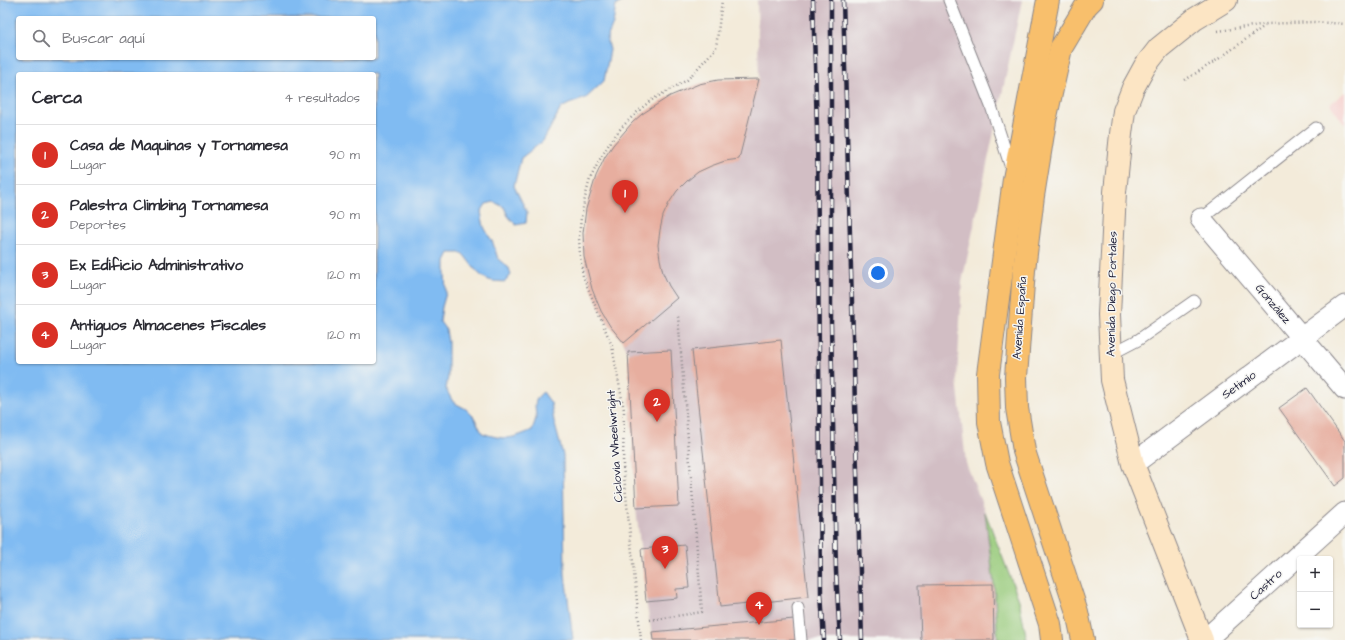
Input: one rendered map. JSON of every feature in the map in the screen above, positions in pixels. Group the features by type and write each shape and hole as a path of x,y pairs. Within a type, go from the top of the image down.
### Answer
{"main road":[{"name":"Avenida España","path":"1048,0 1014,180 988,374 988,422 996,463 1050,624 1052,640"},
{"name":"Avenida España","path":"1083,640 1077,612 1024,451 1017,408 1016,377 1024,270 1033,196 1045,122 1061,48 1086,6 1092,0"},
{"name":"Avenida Diego Portales","path":"1204,640 1133,464 1112,380 1109,315 1115,192 1124,111 1133,88 1145,66 1158,48 1195,19 1226,0"}],"street":[{"name":"González","path":"1201,219 1345,389"},
{"name":"Setimio","path":"1133,464 1345,306"},
{"name":"Castro","path":"1204,640 1345,513"}],"lane":[{"path":"949,0 991,106 1014,180"},
{"path":"1201,219 1316,128"},
{"path":"1111,354 1138,340 1194,301"},
{"path":"798,608 801,640"}],"path":[{"name":"Ciclovía Wheelwright","path":"641,640 623,466 624,410 612,346 583,276 579,244 581,218 584,198 593,173 609,144 621,128 650,101 687,80 716,48 722,0"},
{"path":"1230,30 1267,24 1314,22 1345,24"},
{"path":"1185,80 1217,60 1267,24"},
{"path":"650,620 702,612 678,316"}],"shaded area":[{"path":"757,0 1022,0 962,282 957,379 966,463 985,512 994,584 998,640 653,640 646,601 636,508 628,352 624,343 610,326 601,311 586,269 583,245 586,209 596,176 605,157 622,134 642,114 670,96 699,84 718,80 759,79"},
{"path":"1345,92 1345,125 1330,104"}],"green space":[{"path":"985,512 1019,600 1027,640 998,640 994,584"}],"water":[{"path":"0,0 626,0 616,5 613,24 607,38 610,50 604,81 586,98 561,108 543,141 521,158 514,186 527,212 526,223 516,225 508,216 504,207 494,202 486,204 481,212 484,227 493,243 498,259 509,268 511,275 505,282 492,281 484,278 477,272 462,253 449,253 445,261 446,293 440,322 446,330 448,342 448,377 446,389 453,402 466,409 474,417 482,433 502,438 518,436 532,430 536,418 536,400 543,392 551,403 563,455 565,574 573,640 0,640"}],"building":[{"path":"759,79 739,159 725,161 698,172 677,191 663,216 658,245 660,259 663,273 677,298 624,343 610,326 601,311 592,289 584,257 583,233 586,209 596,176 605,157 632,123 642,114 670,96 699,84 718,80"},
{"path":"781,340 808,597 720,607 692,350"},
{"path":"671,350 679,506 636,508 628,352"},
{"path":"1307,388 1345,441 1345,478 1335,486 1279,408"},
{"path":"685,545 689,588 676,589 677,598 646,601 641,549"},
{"path":"993,584 994,640 921,640 919,585"},
{"path":"794,619 796,640 653,640 652,632"}],"railway":[{"path":"813,0 817,128 821,593 824,640"},
{"path":"831,0 831,324 836,571 840,640"},
{"path":"843,0 862,640"}],"place":[{"name":"Casa de Maquinas y Tornamesa","path":"625,213"},
{"name":"Palestra Climbing Tornamesa","path":"657,422"},
{"name":"Ex Edificio Administrativo","path":"665,569"},
{"name":"Antiguos Almacenes Fiscales","path":"759,625"}]}
